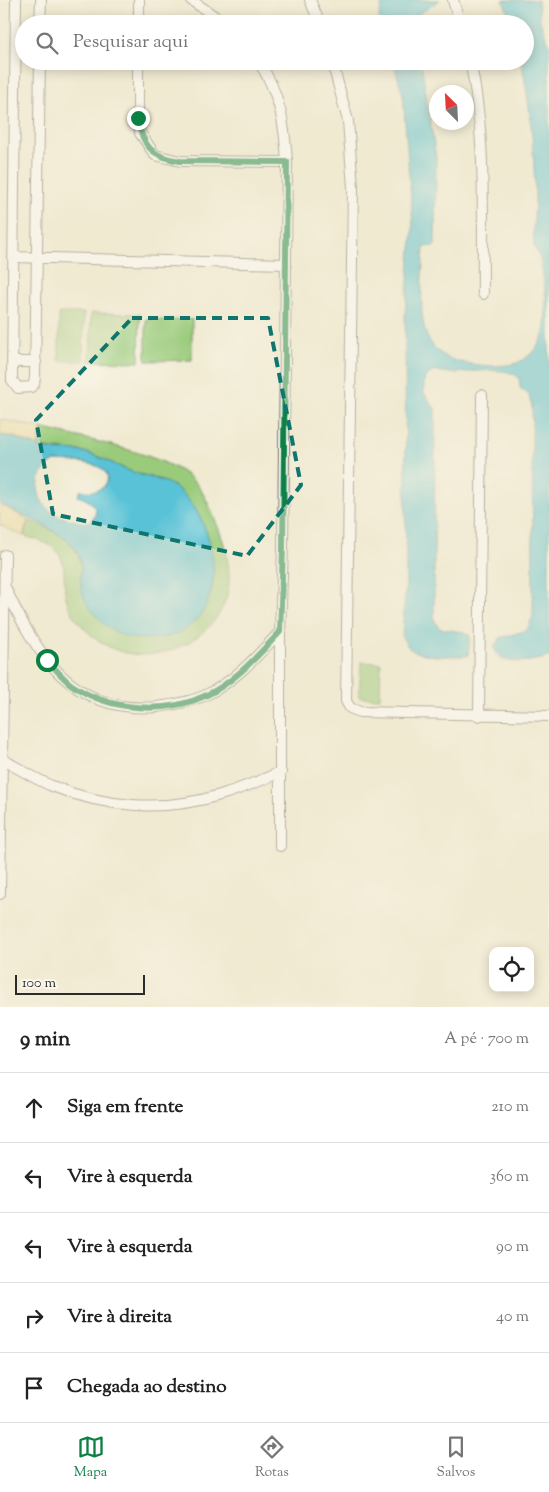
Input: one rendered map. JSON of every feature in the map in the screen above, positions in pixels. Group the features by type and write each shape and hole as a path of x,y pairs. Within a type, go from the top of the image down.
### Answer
{"street":[{"path":"16,0 16,15"},
{"path":"40,15 41,0"},
{"path":"138,15 139,0"},
{"path":"191,0 213,15"},
{"path":"310,0 316,15"},
{"path":"452,0 457,15"},
{"path":"15,70 12,380 18,388 31,387 34,384 36,362 40,70"},
{"path":"138,70 138,118 140,133 155,154 165,159 180,161 287,162"},
{"path":"263,70 275,90 282,117 287,162 283,547 280,632 280,846"},
{"path":"334,70 348,121 353,188 346,701 350,708 360,712 549,716"},
{"path":"472,70 482,147 483,294"},
{"path":"13,257 286,264"},
{"path":"12,362 36,362"},
{"path":"479,716 482,395"},
{"path":"0,894 5,555"},
{"path":"5,587 25,631 47,660 71,684 95,698 121,706 175,705 208,695 239,673 280,632"},
{"path":"2,759 51,786 94,800 133,806 179,805 220,795 281,772"}],"highlighted area":[{"path":"132,318 268,318 301,485 247,556 53,514 36,420"}],"green space":[{"path":"59,313 84,313 83,361 59,361"},
{"path":"91,313 140,314 139,362 90,361"},
{"path":"146,319 192,319 192,360 146,361"},
{"path":"41,428 138,453 174,467 188,476 197,485 206,500 220,533 227,557 229,574 225,601 217,616 206,630 191,641 175,649 157,654 139,655 112,649 85,630 67,602 64,569 59,554 52,547 24,536 28,520 51,530 69,542 79,559 82,571 81,585 168,637 188,626 204,610 161,480 132,472 83,452 38,447"},
{"path":"361,662 381,663 380,698 359,697"}],"sand":[{"path":"0,419 41,428 38,447 15,437 0,435"},
{"path":"0,504 28,520 23,536 0,525"}],"water":[{"path":"383,0 440,0 418,15 379,15"},
{"path":"503,0 538,0 540,21 549,44 549,657 518,662 510,661 497,654 494,647 500,638 527,630 533,616 532,407 529,395 520,388 519,378 514,374 497,371 451,373 436,371 428,374 424,380 424,393 435,409 434,619 439,628 464,632 470,636 468,656 435,656 415,652 409,648 402,637 406,581 405,314 413,227 403,95 396,70 422,70 429,113 429,130 432,130 436,158 435,246 424,247 422,308 425,331 429,340 440,353 463,363 494,366 519,362 533,352 542,338 546,299 542,267 533,240 535,197 533,146 530,112 523,70 534,70 534,15 509,15"},
{"path":"0,435 12,437 47,449 84,452 174,486 194,507 205,528 212,551 213,574 209,597 200,616 183,630 159,638 145,639 122,635 101,621 85,600 82,592 79,557 69,541 51,529 0,504","holes":["55,461 94,465 107,475 107,480 102,488 96,491 81,490 78,496 94,505 96,512 91,521 82,522 57,516 44,505 39,491 40,477 49,465"]}],"route":[{"path":"47,660 71,684 95,698 121,706 175,705 208,695 239,673 280,632 283,547 287,162 180,161 165,159 155,154 147,145 140,133 138,118"}]}
